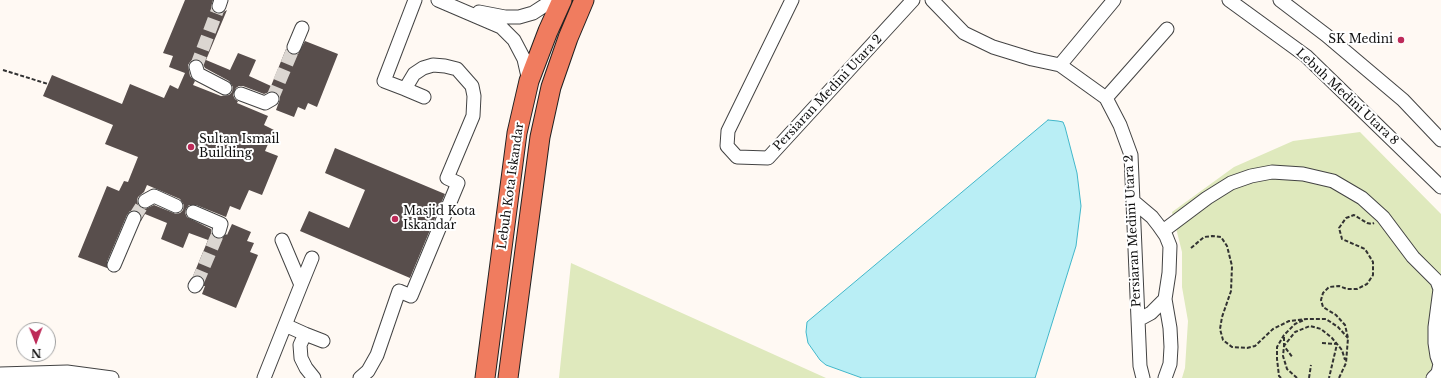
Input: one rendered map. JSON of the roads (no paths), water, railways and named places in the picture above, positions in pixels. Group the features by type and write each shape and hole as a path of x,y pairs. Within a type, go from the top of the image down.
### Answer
{"highway":[{"name":"Lebuh Kota Iskandar","path":"485,378 517,133 529,81 548,31 562,0"},
{"name":"Lebuh Kota Iskandar","path":"508,378 540,137 551,87 568,38 584,0"}],"street":[{"path":"415,0 384,80 424,97"},
{"path":"444,3 505,17 519,17 533,12 553,0"},
{"name":"Persiaran Medini Utara 2","path":"792,0 728,132 727,146 738,157 768,158 913,0"},
{"name":"Persiaran Medini Utara 2","path":"932,0 964,33 993,47 1032,59 1060,65 1106,98 1120,125 1131,155 1140,366 1142,378"},
{"path":"1060,65 1114,0"},
{"name":"Lebuh Medini Utara 8","path":"1229,0 1306,56 1441,187"},
{"path":"1280,0 1403,100 1441,140"},
{"path":"444,3 501,27 514,40 524,59 529,81"},
{"path":"294,47 302,28"},
{"path":"1106,98 1167,29"},
{"path":"360,378 368,371 377,355 399,291 412,296 458,183 447,178 473,116 474,96 472,86 457,70 445,66 433,65 423,68 414,74 405,89"},
{"path":"196,68 198,74 225,88"},
{"path":"241,94 265,103 272,99"},
{"path":"1163,231 1207,198 1231,183 1251,176 1272,172 1303,174 1333,182 1362,198 1383,217 1413,257 1437,281 1440,289 1435,327 1435,343 1440,364 1438,373 1433,378"},
{"path":"145,201 154,196 176,206"},
{"path":"1133,201 1152,217 1163,231 1170,246 1165,299 1170,328 1171,347 1170,364 1165,378"},
{"path":"193,212 220,224 219,231"},
{"path":"114,265 134,218"},
{"path":"282,240 301,285"},
{"path":"264,378 312,258"},
{"path":"1138,320 1151,313 1165,299"},
{"path":"285,324 323,341"},
{"path":"305,334 300,345 301,358 306,368 314,378"},
{"path":"0,374 68,372 112,378"}],"water":[{"path":"1048,120 1063,122 1065,127 1077,173 1081,206 1076,246 1035,378 862,378 826,365 820,360 808,343 806,332 807,322"}],"tunnel":[{"path":"196,67 219,6"},
{"path":"272,99 294,47"},
{"path":"134,218 145,201"},
{"path":"197,283 219,231"}],"place":[{"name":"SK Medini","path":"1401,40"},
{"name":"Sultan Ismail Building","path":"191,147"},
{"name":"Masjid Kota Iskandar","path":"395,219"}]}
